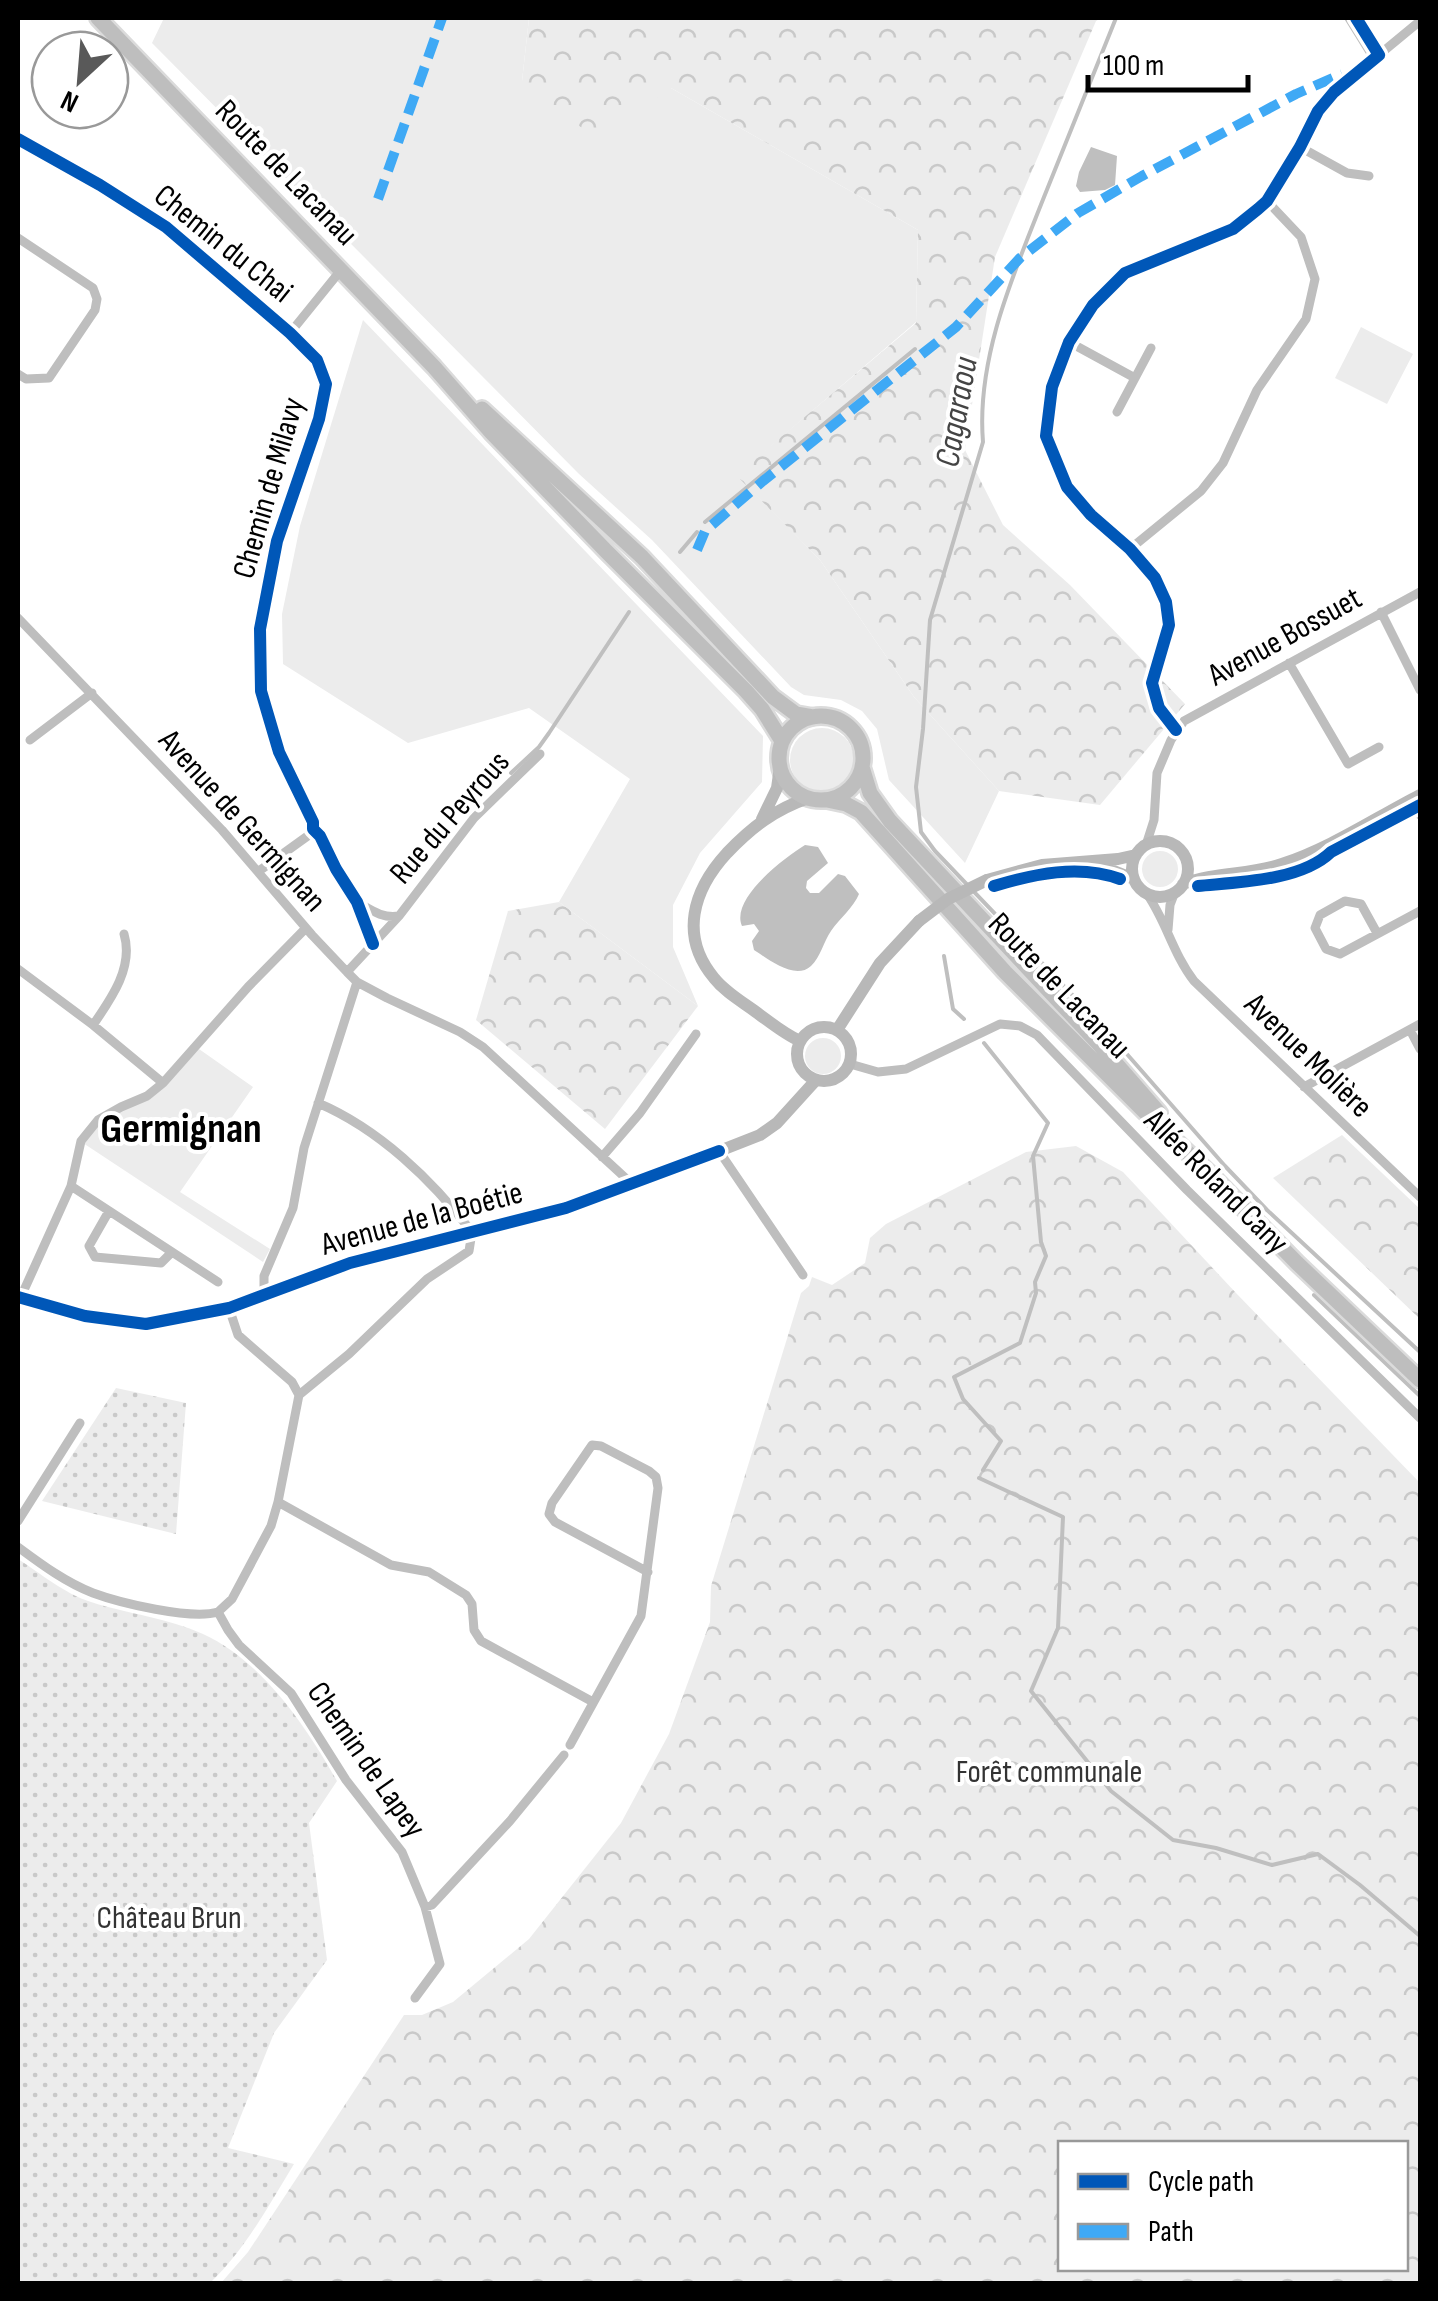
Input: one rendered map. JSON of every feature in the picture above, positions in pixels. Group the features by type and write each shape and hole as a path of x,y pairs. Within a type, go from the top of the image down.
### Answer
{"main road":[{"name":"Route de Lacanau","path":"98,18 434,367 521,464 746,691 782,742"},
{"name":"Route de Lacanau","path":"434,367 642,558 772,697 796,714 813,717"},
{"path":"762,819 777,788 782,742 800,722 826,716 840,720 859,740 863,753 857,780 848,790 826,800 808,798 793,790 780,767"},
{"name":"Route de Lacanau","path":"862,767 870,792 890,820 1098,1043 1210,1174"},
{"path":"1089,862 1116,870 1134,880 1147,894 1162,897 1194,880 1280,865 1416,797"},
{"path":"800,1042 712,976 696,944 694,915 697,899 720,860 762,819 808,798"},
{"name":"Route de Lacanau","path":"826,800 861,812 1005,972 1420,1380"},
{"path":"837,1030 880,963 919,921 948,899 987,880 1042,865 1089,862 1141,850 1160,841 1175,846 1205,868 1237,872"},
{"path":"1134,880 1132,871 1141,850"},
{"path":"1179,888 1188,866 1185,857"},
{"path":"812,1030 837,1030 851,1048 850,1064 840,1077 816,1080 799,1064 800,1042 812,1030"},
{"name":"Avenue de la Boétie","path":"19,1298 84,1316 146,1324 229,1308 350,1263 566,1208 719,1151 777,1123 816,1080"}],"street":[{"path":"1141,850 1154,820 1156,773 1176,730 1159,708 1152,684 1169,626 1166,602 1155,578 1130,548 1067,488 1046,436 1052,387 1069,342 1093,305 1125,273 1233,229 1267,201 1318,111 1334,92 1420,20"},
{"name":"Chemin du Chai","path":"18,139 100,184 166,227 290,333"},
{"path":"1300,148 1347,173 1369,176"},
{"path":"1130,548 1201,491 1223,463 1257,390 1306,319 1316,279 1302,237 1267,201"},
{"path":"18,238 92,288 97,299 95,310 49,378 26,379 18,374"},
{"path":"290,333 341,270"},
{"name":"Chemin de Milavy","path":"290,333 317,360 326,384 319,419 276,542 260,629 261,691 279,752 313,829 358,902 372,944"},
{"path":"1069,342 1135,378"},
{"path":"1117,412 1151,348"},
{"name":"Avenue Bossuet","path":"1176,730 1184,721 1420,592"},
{"path":"1381,612 1420,690"},
{"name":"Avenue de Germignan","path":"18,618 260,872 347,972 358,982 460,1032 483,1048 632,1184"},
{"path":"1289,662 1348,764 1379,748"},
{"path":"30,740 92,694"},
{"name":"Rue du Peyrous","path":"347,972 399,916 474,818 540,754"},
{"path":"1416,797 1420,815"},
{"path":"260,872 313,829"},
{"path":"1170,942 1169,912 1179,888"},
{"name":"Avenue Molière","path":"1147,894 1194,981 1420,1197"},
{"path":"1377,933 1361,904 1345,900 1320,915 1316,928 1326,949 1340,954 1420,911"},
{"name":"Rue du Peyrous","path":"358,902 374,912 399,916"},
{"path":"19,1298 70,1186 81,1141 98,1120 147,1096 163,1083 306,928"},
{"path":"93,1025 116,992 128,948 124,934"},
{"path":"18,969 163,1083"},
{"path":"264,1297 264,1276 292,1208 304,1148 358,982"},
{"name":"Allée Roland Cany","path":"850,1064 878,1072 906,1069 1000,1024 1020,1026 1037,1035 1187,1190 1420,1418"},
{"path":"1304,1087 1420,1024"},
{"path":"1410,1030 1420,1049"},
{"path":"602,1157 640,1113 696,1034"},
{"path":"18,1547 50,1571 93,1593 174,1613 206,1616 218,1612 232,1599 261,1548 278,1502 299,1395 427,1280 469,1251 472,1232 424,1177 376,1137 318,1102"},
{"path":"719,1151 803,1275"},
{"path":"70,1186 218,1282"},
{"path":"109,1211 89,1246 95,1257 161,1263 172,1252"},
{"path":"229,1308 238,1335 292,1382 299,1395"},
{"path":"18,1521 80,1423"},
{"path":"570,1745 641,1616 648,1572 658,1488 656,1477 592,1445 552,1503 549,1514 555,1522 648,1572"},
{"path":"278,1502 391,1565 429,1572 466,1596 472,1604 474,1630 482,1641 593,1702"},
{"name":"Chemin de Lapey","path":"218,1612 239,1644 292,1693 346,1780 402,1852 425,1907 440,1964 416,1998"},
{"path":"425,1907 432,1905 510,1821 564,1755"}],"green space":[{"path":"164,18 529,18 522,81 671,88 918,230 916,322 737,475 820,560 914,697 999,791 965,863 889,780 877,729 862,711 841,700 804,695 791,687 652,540 579,474 152,43"},
{"path":"529,18 1101,18 1096,21 995,257 965,450 1003,525 1070,585 1185,704 1100,805 999,791 914,697 820,560 736,475 916,323 918,230 671,88 596,139 522,81"},
{"path":"363,320 763,736 762,782 700,853 673,905 673,947 698,1006 559,902 630,779 529,708 408,743 283,664 282,614 300,526"},
{"path":"1361,327 1413,354 1387,404 1335,378"},
{"path":"822,728 844,738 854,760 844,782 822,792 800,782 790,760 800,738"},
{"path":"1160,851 1173,856 1178,869 1173,882 1160,887 1147,882 1142,869 1147,856"},
{"path":"559,902 698,1006 605,1129 476,1020 508,911"},
{"path":"823,1038 836,1043 841,1056 836,1069 823,1074 810,1069 805,1056 810,1043"},
{"path":"199,1049 253,1087 180,1192 270,1249 263,1262 83,1143 89,1131 119,1108 141,1101"},
{"path":"1342,1135 1420,1209 1420,1319 1273,1178"},
{"name":"Forêt communale","path":"1076,1146 1123,1172 1420,1483 1420,2283 221,2283 248,2252 404,2015 422,2015 453,2002 529,1939 621,1823 669,1734 710,1622 711,1586 801,1293 812,1277 832,1285 865,1263 870,1238 886,1224 1026,1152"},
{"path":"116,1388 186,1403 176,1534 42,1501"},
{"name":"Château Brun","path":"18,1559 81,1598 176,1624 224,1646 280,1697 337,1781 309,1823 327,1960 274,2033 228,2148 294,2164 245,2242 210,2283 18,2281"}],"shaded area":[{"path":"1091,147 1117,156 1115,185 1080,192 1076,186 1079,172"},
{"path":"805,845 818,847 828,863 807,881 810,893 819,893 838,874 845,876 859,894 831,931 814,963 797,971 754,950 752,941 759,931 754,924 742,926 740,915 761,880"}],"waterway":[{"name":"Cagaraou","path":"1116,18 1021,256 991,348 982,410 983,442 930,620 916,787 921,832 1267,1210 1420,1352"},
{"path":"1346,18 1372,60"},
{"path":"705,522 915,349"},
{"path":"680,552 697,532"},
{"path":"511,773 539,747 629,612"},
{"path":"944,956 953,1009 964,1019"},
{"path":"983,1470 1001,1441 963,1399 954,1377 1020,1343 1036,1293 1035,1282 1046,1256 1041,1242 1033,1156 1048,1123 984,1043"},
{"path":"1314,1295 1420,1396"},
{"path":"979,1478 1063,1517 1058,1628 1031,1691 1111,1791 1173,1840 1272,1865 1318,1854 1420,1936"}],"marked path":[{"path":"378,199 442,18"},
{"path":"697,550 705,531 956,327 1020,258 1078,213 1296,94 1342,74"}],"cycle path":[{"path":"1176,730 1159,708 1152,683 1169,625 1166,602 1155,578 1067,487 1046,436 1052,387 1069,342 1093,305 1125,273 1233,229 1267,201 1318,111 1334,92 1379,55 1356,18"},
{"path":"18,139 166,227 317,360 326,384 319,419 277,541 260,629 261,691 279,752 313,829 357,902 373,944"},
{"path":"1198,886 1269,878 1303,869 1420,805"},
{"path":"994,886 1073,871 1120,879"},
{"path":"18,1297 85,1316 146,1324 229,1308 350,1263 566,1208 719,1151"}],"district":[{"name":"Germignan","path":"181,1129"}]}
